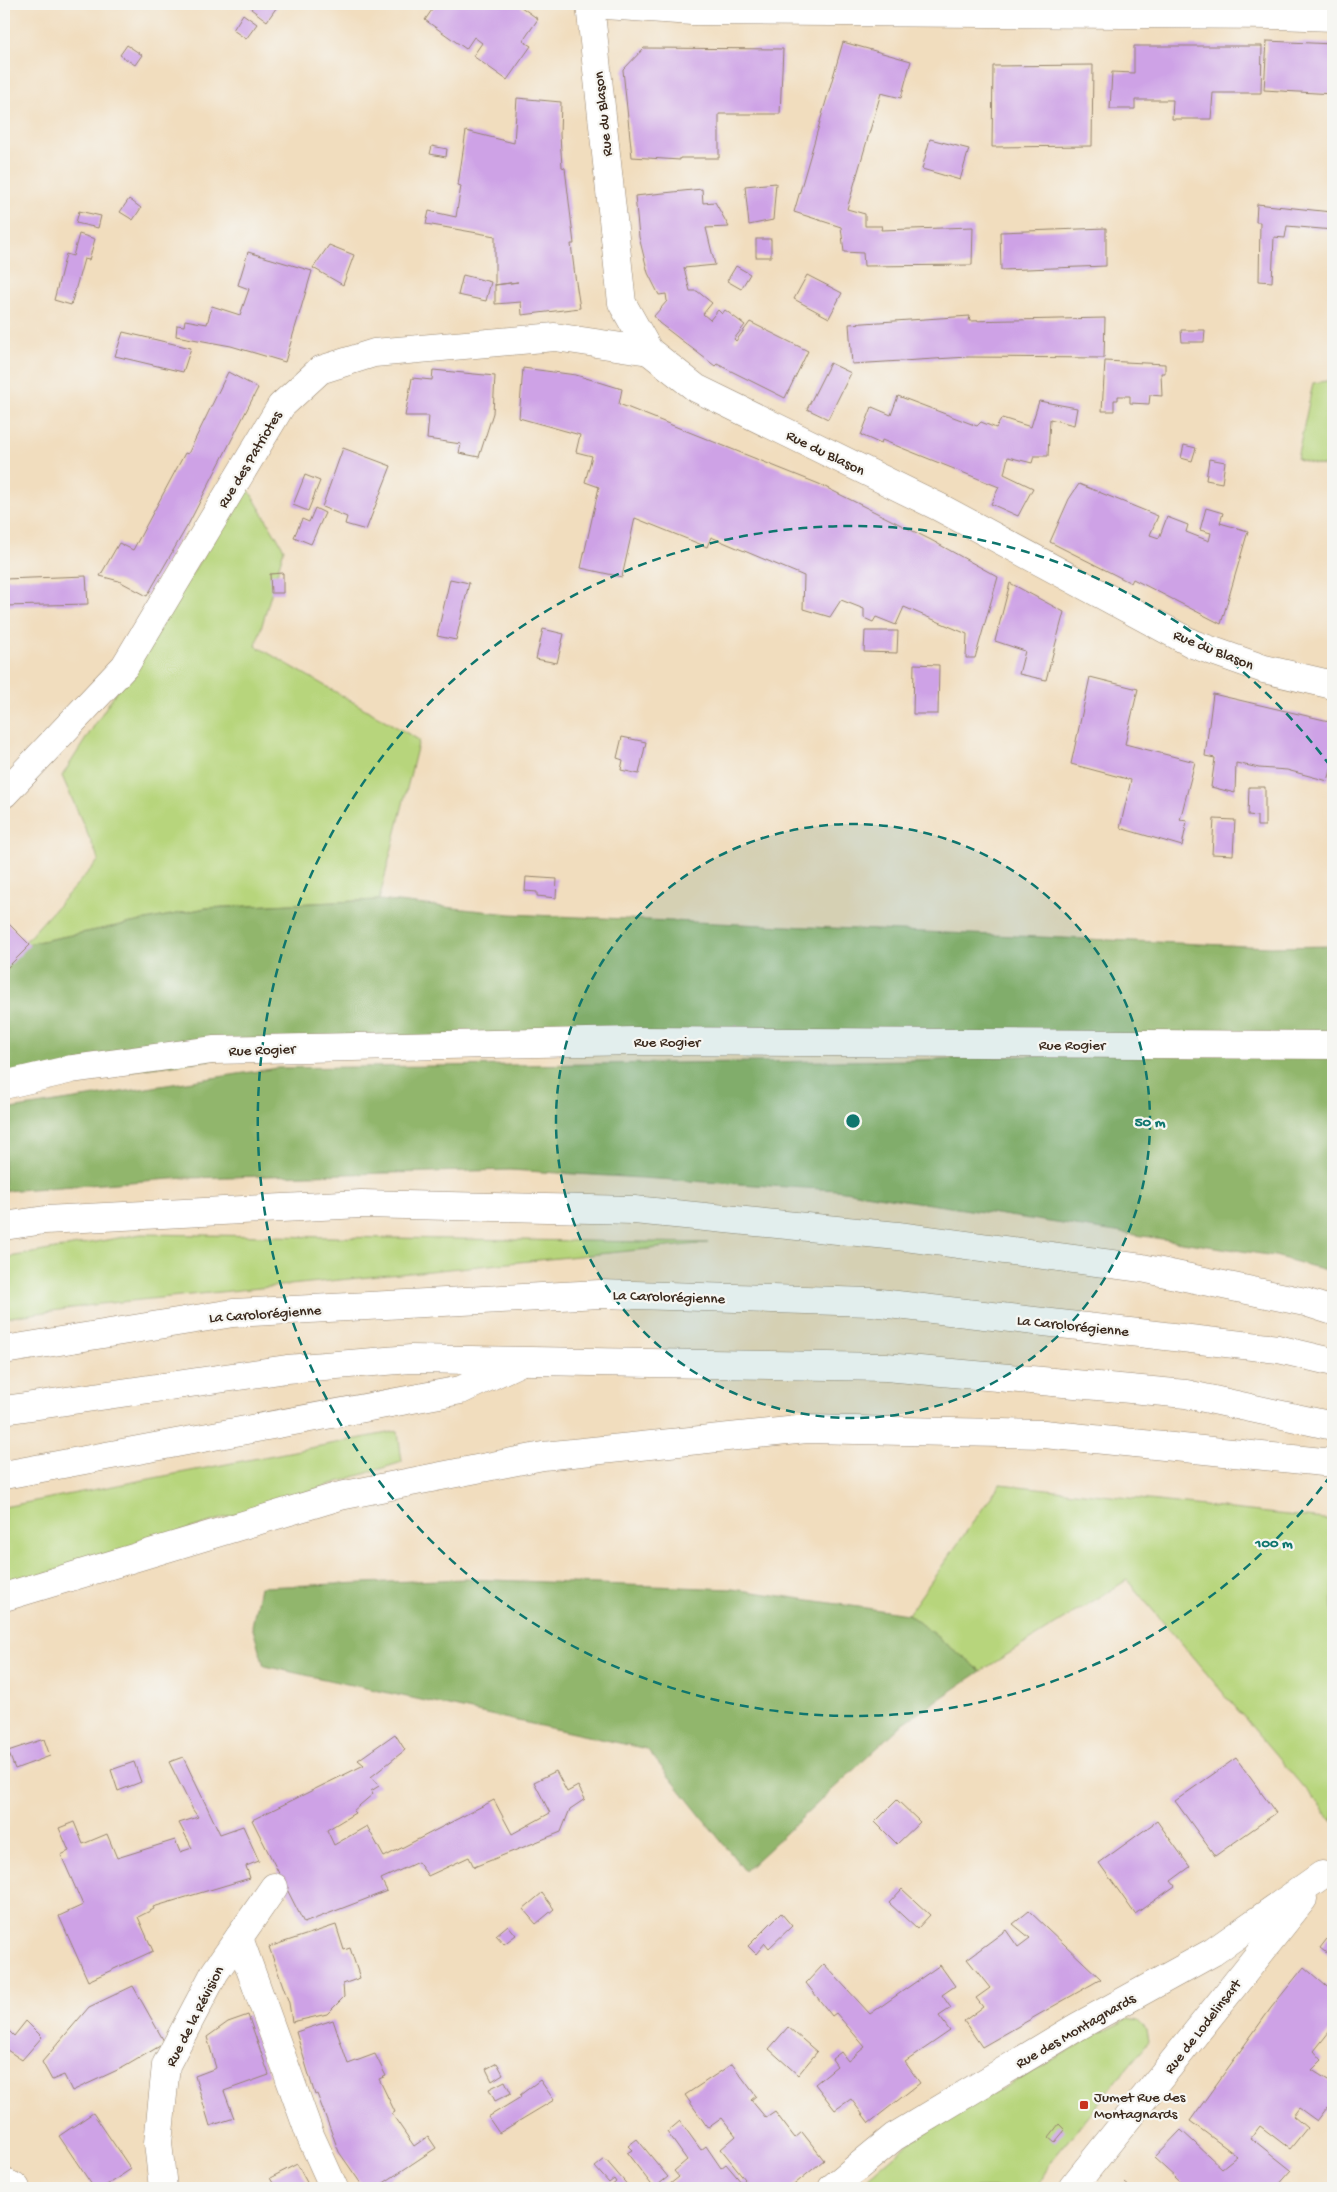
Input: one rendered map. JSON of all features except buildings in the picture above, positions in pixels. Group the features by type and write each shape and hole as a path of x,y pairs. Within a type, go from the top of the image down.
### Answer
{"main road":[{"path":"590,4 692,12 1278,14 1333,17"},
{"name":"Rue du Blason","path":"590,4 622,303 649,350 696,388 939,507 1193,644 1264,669 1333,685"},
{"name":"Rue des Patriotes","path":"4,794 125,666 281,406 320,370 374,353 555,337 649,350"},
{"name":"Rue Rogier","path":"4,1085 72,1069 213,1050 635,1041 1333,1046"},
{"path":"4,1226 45,1220 361,1204 634,1210 898,1236 1142,1268 1304,1302 1333,1311"},
{"name":"La Carolorégienne","path":"4,1350 233,1313 600,1294 871,1302 1278,1349 1333,1362"},
{"path":"4,1410 287,1369 412,1359 524,1360 886,1367 1186,1394 1333,1426"},
{"path":"4,1475 461,1390 524,1360"},
{"path":"4,1597 340,1496 543,1456 807,1429 1044,1434 1333,1463"},
{"name":"Rue des Montagnards","path":"832,2188 894,2137 1077,2027 1213,1952 1328,1870"},
{"name":"Rue de Lodelinsart","path":"1072,2188 1328,1870"},
{"name":"Rue de la Révision","path":"163,2188 158,2143 166,2066 215,1972 274,1887"},
{"name":"Rue de la Révision","path":"238,1938 310,2136 334,2188"},
{"path":"4,2182 16,2188"}],"green space":[{"path":"1333,380 1333,469 1297,459 1313,383"},
{"path":"247,487 284,549 256,646 419,740 379,900 206,908 22,945 99,860 62,776"},
{"path":"379,900 510,914 1270,947 1333,946 1333,1272 1275,1256 837,1190 510,1170 185,1178 4,1191 4,1110 277,1068 913,1060 1320,1045 304,1047 4,1088 4,963 22,945 206,908"},
{"path":"141,1234 708,1243 100,1304 4,1318 4,1258"},
{"path":"398,1431 402,1462 4,1587 4,1507"},
{"path":"1000,1484 1333,1520 1333,1822 1127,1580 981,1671 908,1614"},
{"path":"465,1579 732,1589 908,1614 981,1671 905,1722 745,1871 647,1749 264,1666 252,1626 260,1587"},
{"path":"1128,2019 1138,2021 1147,2030 1149,2041 1053,2159 1036,2188 865,2188 861,2184 911,2141 1096,2035"}],"place":[{"name":"Jumet Rue des Montagnards","path":"1084,2105"}]}
